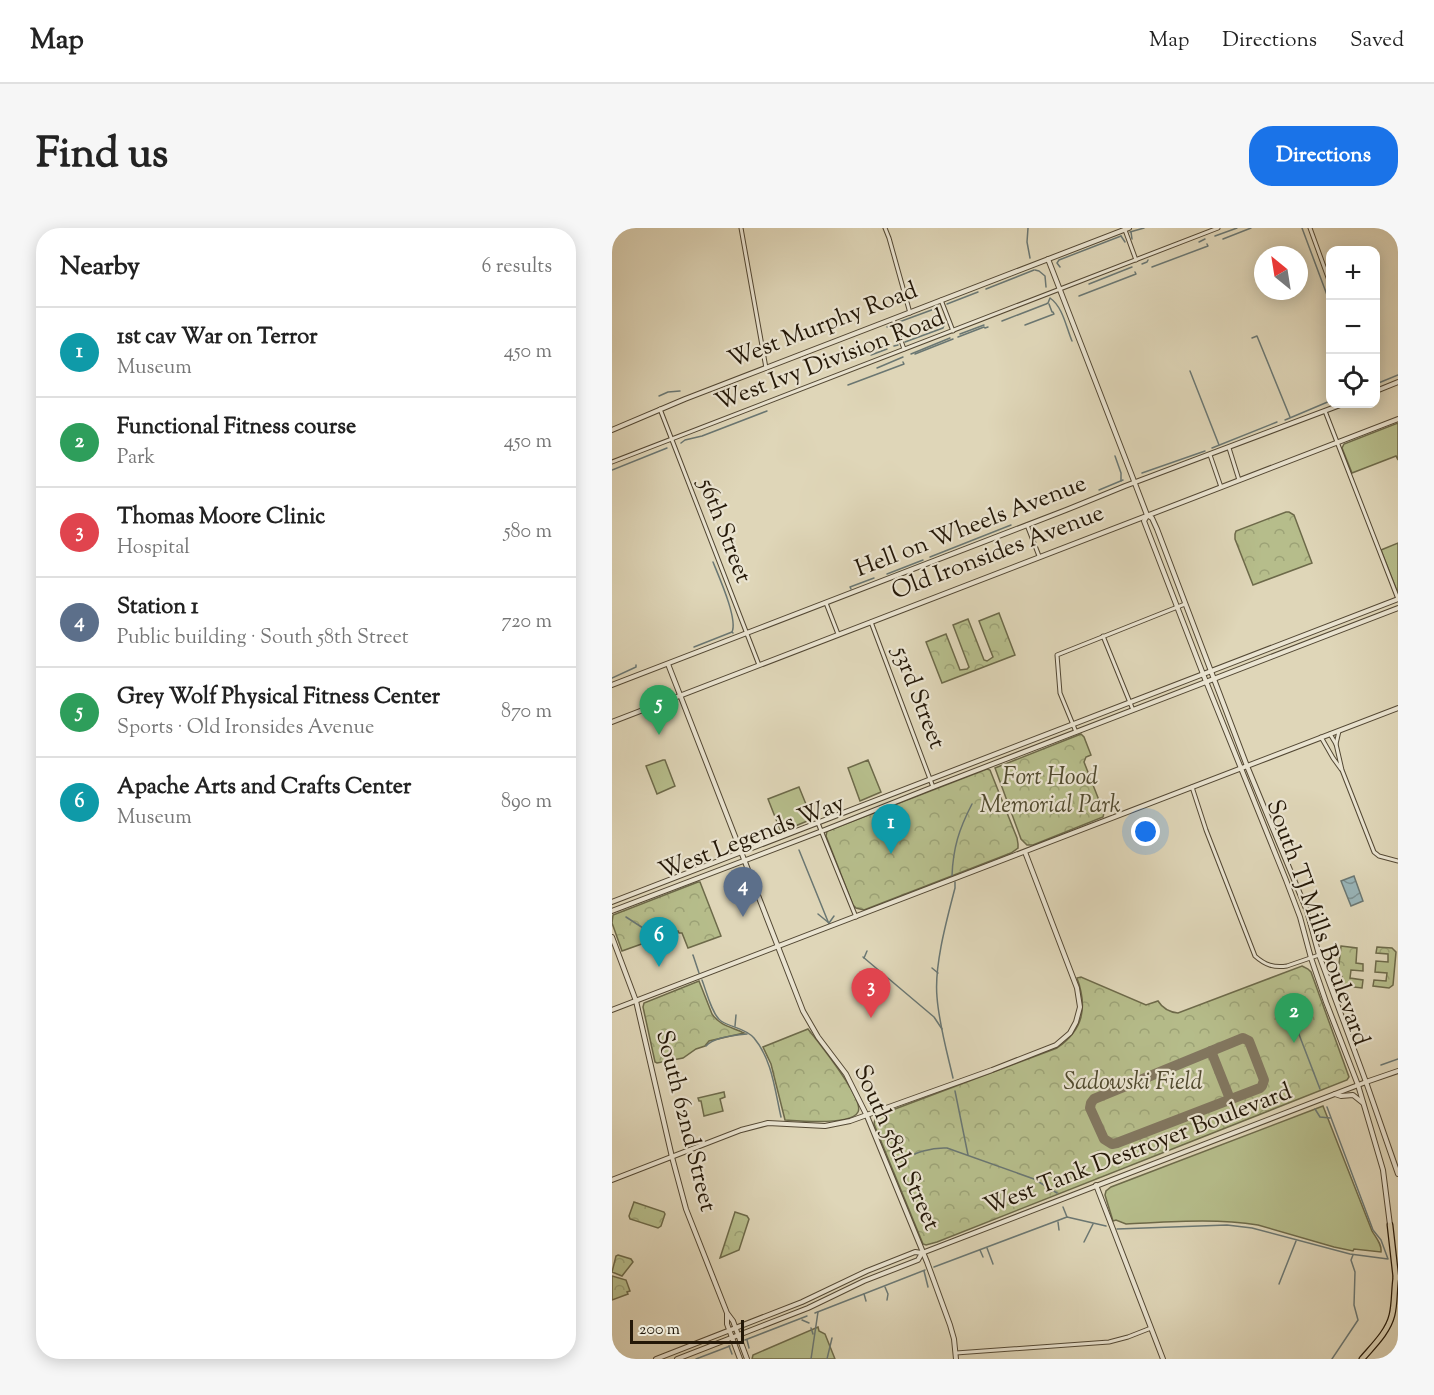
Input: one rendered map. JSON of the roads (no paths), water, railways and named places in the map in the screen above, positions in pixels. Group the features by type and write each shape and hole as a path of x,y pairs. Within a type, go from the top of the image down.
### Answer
{"main road":[{"name":"South TJ Mills Boulevard","path":"1390,1225 1398,1295"},
{"path":"1362,1359 1390,1323 1396,1277"}],"street":[{"path":"741,228 766,368"},
{"path":"885,228 910,313"},
{"name":"West Ivy Division Road","path":"612,462 1218,228"},
{"path":"1310,228 1326,272"},
{"path":"1127,229 1136,260"},
{"name":"West Murphy Road","path":"612,430 660,409 1127,229"},
{"path":"1048,259 1147,515"},
{"path":"941,300 953,331"},
{"path":"893,319 904,349"},
{"path":"1380,389 1398,382"},
{"name":"Hell on Wheels Avenue","path":"612,685 1333,408"},
{"name":"56th Street","path":"660,409 759,665"},
{"path":"1325,411 1398,599 1388,612"},
{"name":"Old Ironsides Avenue","path":"612,722 1398,419"},
{"path":"1229,447 1239,480"},
{"path":"1210,455 1221,487"},
{"name":"South TJ Mills Boulevard","path":"1390,1225 1383,1170 1358,1085 1326,1002 1292,895 1144,521 1147,515 1152,518 1247,766 1307,911 1319,955 1398,1174"},
{"path":"1027,525 1039,556"},
{"name":"West Legends Way","path":"612,902 1398,599"},
{"path":"826,603 838,634"},
{"path":"1076,732 1060,693 1057,655 1185,604"},
{"name":"West Legends Way","path":"612,911 1398,608"},
{"name":"53rd Street","path":"871,622 933,787"},
{"path":"1103,636 1133,710"},
{"name":"South 58th Street","path":"668,664 803,1011 818,1037 846,1074 867,1116 950,1325 956,1359"},
{"path":"612,1011 1398,708"},
{"path":"1336,744 1340,730"},
{"path":"1330,734 1336,744 1342,770 1374,852 1379,856 1398,861"},
{"path":"1321,737 1342,770"},
{"path":"1192,787 1252,950 1259,960 1270,966 1282,967 1319,955"},
{"path":"818,823 856,917"},
{"path":"612,1180 741,1130 768,1123 825,1126 867,1116 1050,1048 1064,1039 1070,1033 1079,1015 1077,988 1025,852"},
{"name":"South 62nd Street","path":"612,937 636,1001 672,1157 687,1211 747,1359"},
{"name":"West Tank Destroyer Boulevard","path":"656,1359 806,1301 867,1271 915,1252 922,1253 1398,1071"},
{"path":"1335,1094 1353,1095 1364,1104"},
{"path":"1096,1185 1162,1359"},
{"name":"West Tank Destroyer Boulevard","path":"677,1359 808,1308 864,1281 918,1260 922,1253"},
{"name":"South 62nd Street","path":"727,1313 727,1324 740,1359"},
{"path":"956,1353 1108,1342 1151,1328"}],"water":[{"path":"1354,876 1363,901 1351,906 1341,881"}],"waterway":[{"path":"1028,228 1027,242 1030,258"},
{"path":"1130,232 1144,228"},
{"path":"1215,236 1237,228"},
{"path":"1223,239 1251,228"},
{"path":"1302,228 1329,300"},
{"path":"1131,232 1132,239"},
{"path":"1121,236 1125,242"},
{"path":"1060,267 1057,263 1059,260 1121,236"},
{"path":"1199,242 1205,239"},
{"path":"1152,267 1208,246 1207,244"},
{"path":"1142,264 1148,260"},
{"path":"1089,284 1132,267"},
{"path":"986,289 1034,270"},
{"path":"1035,270 1045,276 1046,287"},
{"path":"1079,296 1136,274 1135,272"},
{"path":"947,304 978,292"},
{"path":"1002,321 1046,304 1050,298 1061,312 1072,341"},
{"path":"1025,325 1054,314 1049,304"},
{"path":"899,322 937,308"},
{"path":"905,342 943,328 945,322"},
{"path":"960,334 984,325"},
{"path":"958,337 988,327"},
{"path":"1252,338 1257,336 1290,417"},
{"path":"911,354 950,338"},
{"path":"915,354 953,339"},
{"path":"894,346 898,345"},
{"path":"871,355 887,349"},
{"path":"877,368 903,357"},
{"path":"848,385 904,364 903,362"},
{"path":"1190,371 1219,445"},
{"path":"1380,382 1398,375"},
{"path":"659,396 668,392 680,391"},
{"path":"1285,420 1326,403"},
{"path":"681,443 767,411"},
{"path":"1212,448 1277,422"},
{"path":"612,470 667,448"},
{"path":"1142,473 1205,451"},
{"path":"1115,456 1121,473 1121,481"},
{"path":"1099,490 1123,480"},
{"path":"930,557 1011,525"},
{"path":"887,574 923,560"},
{"path":"713,562 730,608 732,632"},
{"path":"851,589 850,587 874,578"},
{"path":"694,647 733,633"},
{"path":"612,678 636,665"},
{"path":"952,876 958,839 972,804"},
{"path":"799,850 829,924"},
{"path":"953,1078 937,997 937,971 955,882"},
{"path":"818,914 829,923 834,916"},
{"path":"626,917 657,937"},
{"path":"864,958 867,951"},
{"path":"693,955 699,973"},
{"path":"863,957 934,1017 942,1029"},
{"path":"932,968 938,973"},
{"path":"702,980 718,1018 743,1030 760,1046 772,1076 781,1117"},
{"path":"1285,998 1320,1089"},
{"path":"735,1026 736,1015"},
{"path":"706,1046 719,1039 747,1034"},
{"path":"1381,1065 1398,1059"},
{"path":"955,1091 968,1155"},
{"path":"1117,1229 1227,1225 1252,1228 1350,1254 1388,1259 1381,1240 1373,1230 1327,1107"},
{"path":"1315,1109 1320,1117 1330,1118"},
{"path":"895,1162 927,1150 947,1148 1034,1179 1057,1193"},
{"path":"1063,1207 1067,1217"},
{"path":"934,1267 1067,1217 1106,1226"},
{"path":"1058,1222 1059,1230"},
{"path":"1084,1242 1093,1224"},
{"path":"1279,1284 1296,1241"},
{"path":"987,1248 993,1264"},
{"path":"980,1250 983,1257"},
{"path":"1332,1359 1358,1320 1354,1305 1355,1272 1351,1260 1353,1255"},
{"path":"815,1313 925,1270"},
{"path":"924,1271 928,1287"},
{"path":"885,1287 888,1294 887,1300"},
{"path":"864,1294 866,1301"},
{"path":"811,1359 818,1312"},
{"path":"745,1340 807,1316"},
{"path":"802,1320 809,1323"},
{"path":"811,1328 813,1334"},
{"path":"827,1359 832,1338"},
{"path":"747,1340 749,1348"},
{"path":"729,1346 732,1354"},
{"path":"696,1359 730,1346"}],"place":[{"name":"Grey Wolf Physical Fitness Center","path":"659,735"},
{"name":"1st cav War on Terror","path":"891,854"},
{"name":"Station 1","path":"743,917"},
{"name":"Apache Arts and Crafts Center","path":"659,967"},
{"name":"Thomas Moore Clinic","path":"871,1018"},
{"name":"Functional Fitness course","path":"1294,1043"}],"park label":[{"name":"Fort Hood Memorial Park","path":"1050,792"},
{"name":"Sadowski Field","path":"1133,1083"}]}
